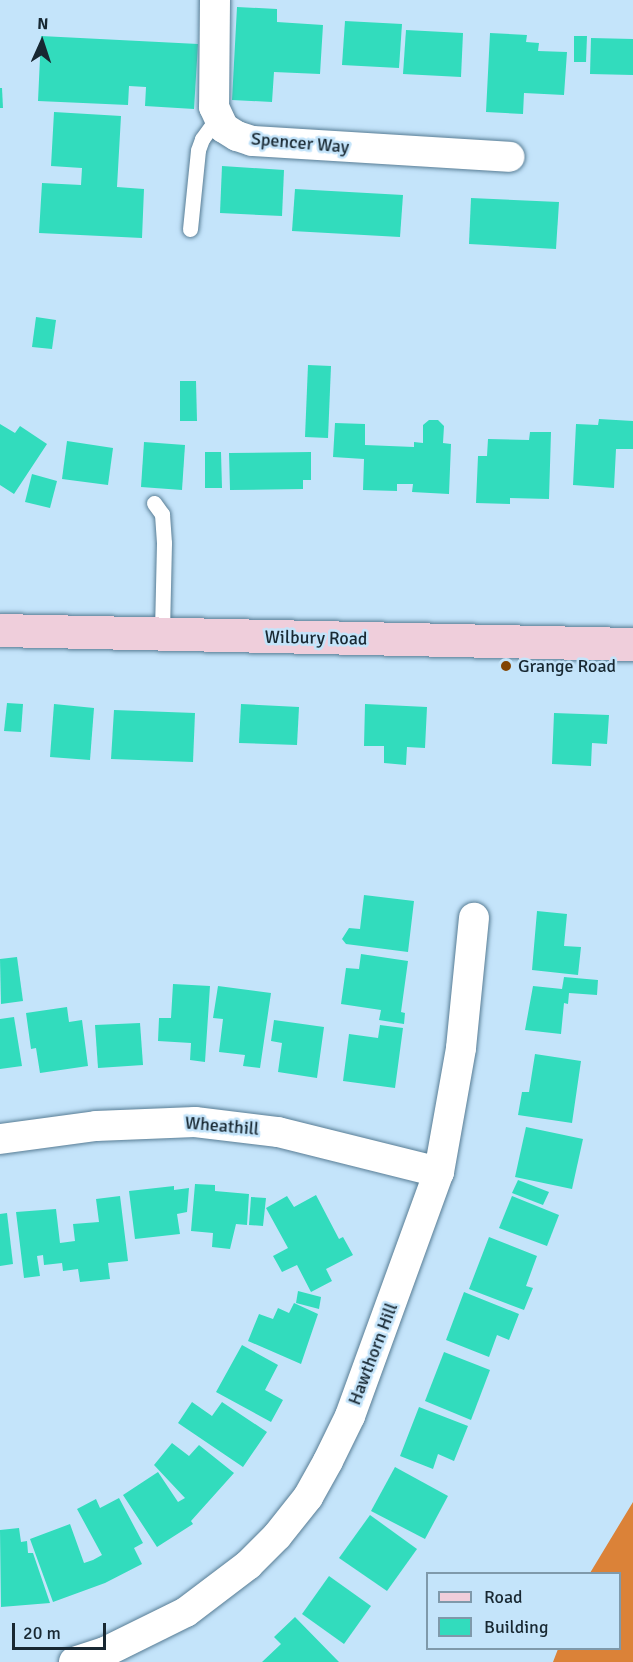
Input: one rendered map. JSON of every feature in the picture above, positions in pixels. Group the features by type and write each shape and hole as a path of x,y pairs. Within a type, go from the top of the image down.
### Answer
{"street":[{"path":"215,0 213,93 217,118"},
{"name":"Spencer Way","path":"217,118 224,128 252,141 510,157"},
{"name":"Wilbury Road","path":"0,630 633,644"},
{"name":"Hawthorn Hill","path":"74,1662 105,1652 186,1612 248,1565 278,1536 308,1497 350,1416 439,1172 460,1059 474,918"},
{"name":"Wheathill","path":"0,1139 106,1125 195,1122 278,1132 439,1172"}],"lane":[{"path":"190,229 198,150 202,139 217,118"},
{"path":"154,502 162,514 164,543 162,634"}],"shaded area":[{"path":"633,1502 633,1662 553,1662 558,1650 621,1650 621,1572 591,1572"}],"building":[{"path":"237,7 277,9 277,22 323,25 320,74 274,72 272,102 232,100"},
{"path":"345,21 402,24 399,68 342,65"},
{"path":"406,30 463,33 461,77 403,74"},
{"path":"490,33 527,35 526,42 539,43 538,51 567,52 564,95 524,93 523,114 486,112"},
{"path":"41,36 198,44 194,109 145,106 146,87 129,86 128,105 38,101"},
{"path":"574,36 587,36 586,62 574,62"},
{"path":"591,38 633,39 633,75 590,74"},
{"path":"0,88 2,88 3,108 0,108"},
{"path":"54,112 121,116 117,187 144,189 142,238 39,233 42,183 81,185 82,168 51,166"},
{"path":"222,166 284,170 282,216 220,213"},
{"path":"295,189 403,195 400,237 292,231"},
{"path":"471,198 559,202 556,249 469,244"},
{"path":"36,317 56,320 52,349 32,347"},
{"path":"308,365 331,366 328,438 305,437"},
{"path":"180,381 196,381 197,421 180,421"},
{"path":"599,419 633,421 633,449 616,449 614,488 573,485 576,424 598,425"},
{"path":"429,420 438,420 444,426 443,443 451,444 449,494 412,492 413,484 397,484 397,491 363,490 364,459 333,457 335,423 365,424 365,445 414,447 414,442 423,443 423,425"},
{"path":"0,424 15,433 20,426 47,444 14,494 0,485"},
{"path":"530,432 551,432 549,499 510,498 510,504 476,503 478,456 487,456 488,439 529,440"},
{"path":"67,441 113,448 108,485 62,479"},
{"path":"144,442 185,445 182,490 141,487"},
{"path":"205,452 221,452 222,488 205,488"},
{"path":"311,452 311,480 303,480 303,489 230,490 229,453"},
{"path":"32,474 57,481 50,508 25,502"},
{"path":"7,703 23,704 21,732 4,731"},
{"path":"54,704 94,708 90,760 50,757"},
{"path":"241,704 299,707 297,745 239,743"},
{"path":"365,704 427,707 425,748 407,747 406,765 384,763 384,746 364,746"},
{"path":"114,710 195,713 193,762 111,759"},
{"path":"554,713 609,715 607,744 592,743 591,766 552,764"},
{"path":"364,895 414,901 408,952 346,944 342,939 349,928 360,929"},
{"path":"537,911 567,914 564,946 581,947 578,975 532,970"},
{"path":"361,954 408,961 401,1012 405,1013 404,1024 379,1020 381,1010 341,1004 346,968 359,969"},
{"path":"17,957 23,1001 1,1004 0,959"},
{"path":"564,977 598,980 597,995 569,993 568,1004 564,1003 561,1034 525,1030 533,986 562,989"},
{"path":"173,984 210,986 205,1062 190,1060 191,1043 158,1041 159,1018 171,1018"},
{"path":"218,986 271,993 260,1068 243,1066 245,1055 219,1052 223,1019 213,1018"},
{"path":"67,1007 69,1022 82,1020 88,1066 40,1073 36,1048 31,1049 26,1013"},
{"path":"14,1017 22,1066 0,1069 0,1019"},
{"path":"274,1020 324,1027 317,1078 278,1072 282,1043 271,1041"},
{"path":"140,1023 143,1065 98,1068 95,1025"},
{"path":"380,1025 403,1028 395,1088 343,1081 349,1034 378,1038"},
{"path":"535,1054 581,1061 572,1123 518,1115 522,1092 529,1092"},
{"path":"526,1127 583,1139 572,1189 515,1177"},
{"path":"518,1180 549,1192 543,1205 512,1193"},
{"path":"195,1184 215,1185 215,1191 249,1194 247,1225 236,1224 230,1249 212,1247 213,1233 191,1231"},
{"path":"174,1186 174,1190 189,1188 187,1212 177,1214 180,1234 135,1239 129,1191"},
{"path":"316,1195 339,1239 343,1237 353,1255 326,1269 332,1281 311,1292 297,1265 282,1272 273,1256 288,1248 266,1208 287,1196 294,1207"},
{"path":"120,1196 128,1261 108,1263 110,1279 80,1282 78,1269 63,1271 62,1263 44,1265 43,1255 37,1256 40,1276 24,1278 16,1212 56,1209 60,1243 75,1241 73,1224 99,1222 96,1199"},
{"path":"512,1196 559,1215 547,1246 499,1228"},
{"path":"251,1197 266,1198 263,1226 249,1225"},
{"path":"7,1213 13,1264 0,1266 0,1214"},
{"path":"489,1237 537,1256 526,1286 533,1288 524,1310 469,1289"},
{"path":"298,1291 321,1297 319,1309 296,1303"},
{"path":"464,1292 519,1314 509,1340 497,1335 489,1357 446,1340"},
{"path":"294,1303 318,1314 301,1364 248,1341 259,1314 273,1319 278,1308 289,1313"},
{"path":"242,1345 278,1365 265,1390 283,1400 271,1422 216,1392"},
{"path":"444,1352 490,1370 471,1420 425,1401"},
{"path":"192,1402 212,1416 222,1402 267,1432 243,1467 178,1423"},
{"path":"419,1407 468,1426 454,1461 438,1454 433,1469 400,1456"},
{"path":"172,1443 189,1456 199,1445 234,1473 191,1521 193,1524 157,1547 123,1495 158,1472 178,1502 185,1498 154,1465"},
{"path":"395,1467 448,1496 425,1539 371,1511"},
{"path":"119,1498 143,1543 134,1548 142,1564 105,1583 53,1602 30,1539 70,1524 84,1563 93,1560 102,1555 77,1509 96,1499 100,1508"},
{"path":"370,1515 417,1549 387,1591 339,1558"},
{"path":"19,1528 21,1542 27,1541 28,1553 33,1553 50,1603 1,1607 0,1530"},
{"path":"329,1576 371,1606 344,1644 302,1614"},
{"path":"295,1617 339,1662 262,1662 281,1644 274,1637"}],"place":[{"name":"Grange Road","path":"506,666"}]}
